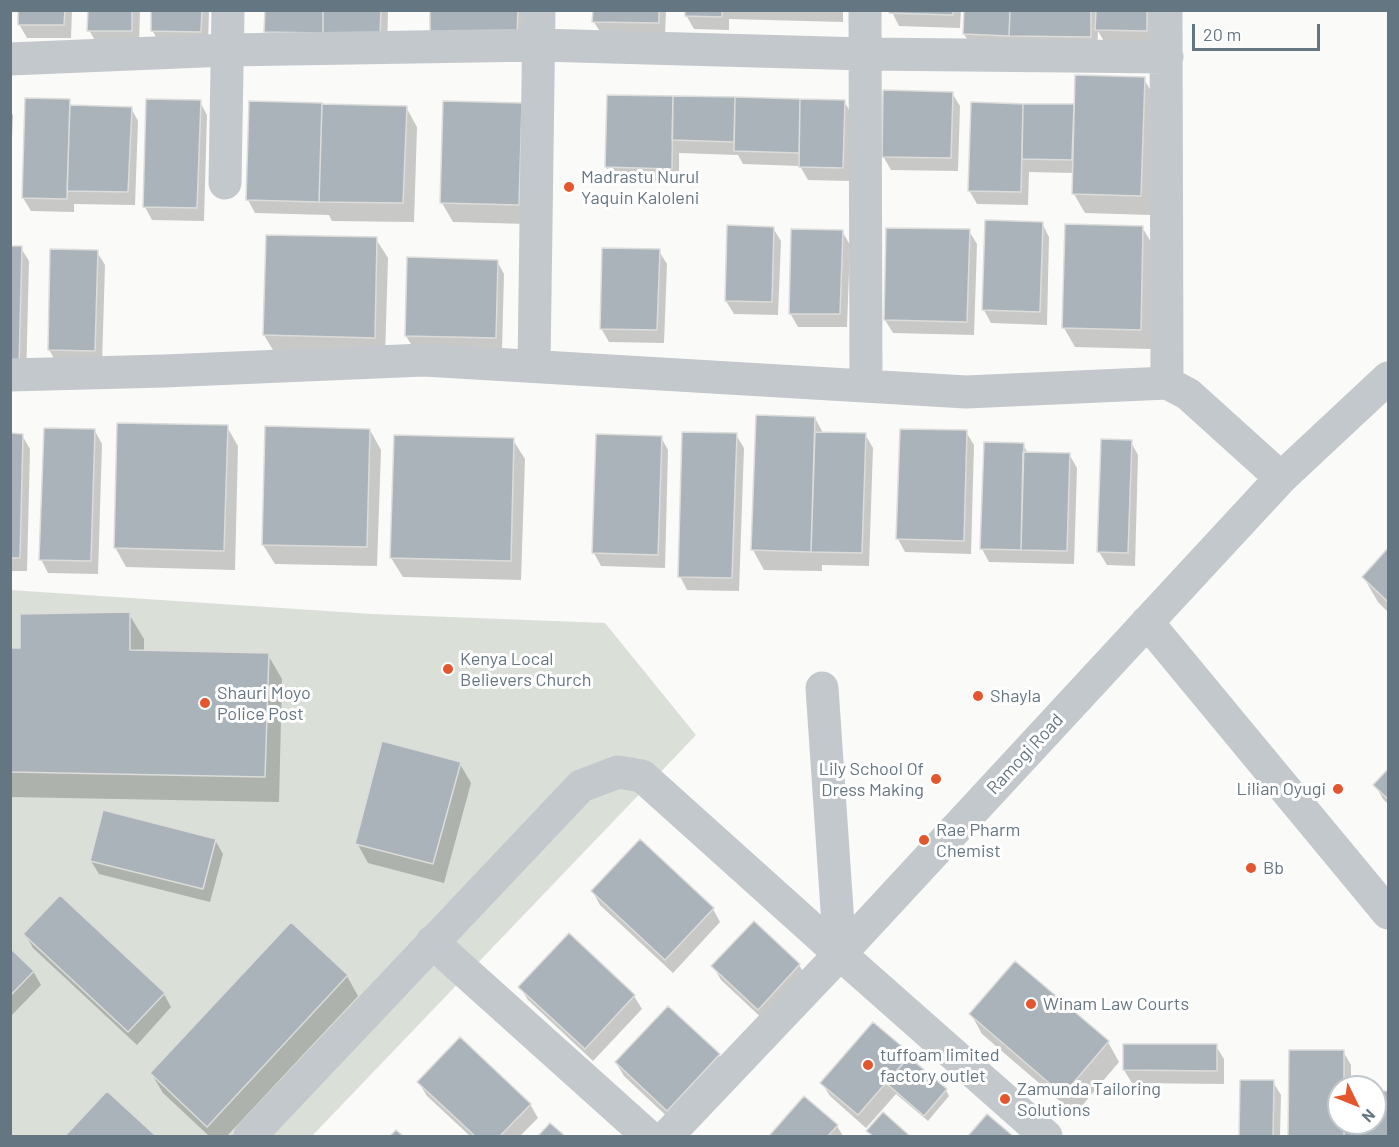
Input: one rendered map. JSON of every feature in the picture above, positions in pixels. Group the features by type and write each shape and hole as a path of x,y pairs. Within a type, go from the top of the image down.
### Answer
{"street":[{"path":"225,183 228,10"},
{"path":"534,366 539,10"},
{"path":"865,10 866,386"},
{"path":"1166,10 1167,383"},
{"path":"10,59 227,50 539,45 865,54 1167,57"},
{"path":"10,375 424,360 966,392 1167,383 1188,394 1281,478"},
{"name":"Ramogi Road","path":"667,1137 840,954 1281,478 1389,378"},
{"path":"1147,622 1389,913"},
{"path":"822,688 840,954"},
{"path":"250,1137 580,786 618,772 642,776 1046,1137"},
{"path":"432,942 648,1137"}],"shaded area":[{"path":"10,590 372,614 605,623 696,735 312,1136 11,1136"}],"building":[{"path":"18,10 65,10 64,25 18,25"},
{"path":"88,10 132,10 132,31 87,31"},
{"path":"151,10 202,10 201,32 151,31"},
{"path":"265,10 323,10 323,33 264,32"},
{"path":"323,10 381,10 380,35 323,33"},
{"path":"430,10 518,10 517,35 430,33"},
{"path":"593,10 659,10 659,23 592,22"},
{"path":"685,10 722,10 722,17 685,16"},
{"path":"890,10 953,10 953,15 889,13"},
{"path":"964,10 1010,10 1009,36 963,34"},
{"path":"1010,10 1091,10 1091,37 1009,36"},
{"path":"1096,10 1147,10 1147,31 1095,30"},
{"path":"1075,75 1145,77 1141,196 1072,194"},
{"path":"883,90 953,92 951,158 882,157"},
{"path":"607,95 673,96 672,169 605,167"},
{"path":"673,96 735,97 734,142 672,140"},
{"path":"735,97 800,99 799,153 734,151"},
{"path":"25,98 70,99 67,199 22,198"},
{"path":"146,99 201,100 197,208 143,207"},
{"path":"800,99 845,100 843,168 799,167"},
{"path":"249,101 322,103 319,202 246,200"},
{"path":"443,101 522,103 519,205 440,203"},
{"path":"971,102 1023,104 1021,192 968,191"},
{"path":"322,104 407,106 403,203 319,202"},
{"path":"1023,104 1074,104 1072,160 1022,159"},
{"path":"70,105 132,107 128,192 67,191"},
{"path":"985,220 1043,222 1040,312 982,310"},
{"path":"1065,224 1143,226 1141,330 1062,328"},
{"path":"727,225 774,227 772,302 725,301"},
{"path":"886,228 970,229 967,322 884,320"},
{"path":"791,229 843,230 840,314 789,314"},
{"path":"266,235 377,237 375,338 263,335"},
{"path":"10,246 22,246 19,367 10,366"},
{"path":"602,248 660,249 657,330 600,329"},
{"path":"50,249 98,250 95,351 48,350"},
{"path":"407,257 498,260 496,338 405,336"},
{"path":"756,415 815,417 811,552 751,550"},
{"path":"117,423 228,425 224,551 114,548"},
{"path":"265,426 370,429 367,547 262,545"},
{"path":"44,428 95,429 91,561 39,560"},
{"path":"900,429 967,430 964,541 896,539"},
{"path":"682,432 737,433 732,578 678,577"},
{"path":"815,432 866,433 862,553 811,552"},
{"path":"10,433 23,434 20,558 10,558"},
{"path":"596,434 662,436 658,555 592,553"},
{"path":"394,435 514,438 511,561 390,558"},
{"path":"1101,439 1132,440 1128,553 1097,552"},
{"path":"984,442 1024,443 1021,550 980,549"},
{"path":"1023,452 1070,453 1067,551 1021,550"},
{"path":"1388,548 1388,602 1362,577"},
{"path":"130,612 130,650 269,653 265,777 10,772 10,648 20,648 20,614"},
{"path":"382,741 461,762 433,864 355,844"},
{"path":"1388,769 1388,799 1373,785"},
{"path":"103,810 216,839 203,889 90,861"},
{"path":"640,839 714,908 665,960 591,891"},
{"path":"60,895 165,993 128,1032 23,934"},
{"path":"754,921 800,964 758,1010 711,966"},
{"path":"291,922 348,975 207,1127 150,1073"},
{"path":"569,933 635,995 585,1049 518,987"},
{"path":"10,948 34,971 10,996"},
{"path":"1015,961 1109,1041 1063,1095 969,1014"},
{"path":"668,1006 720,1054 667,1111 615,1062"},
{"path":"873,1022 911,1054 858,1115 820,1083"},
{"path":"460,1037 531,1104 500,1136 475,1136 417,1082"},
{"path":"1123,1044 1217,1044 1217,1071 1123,1070"},
{"path":"1289,1050 1344,1050 1344,1075 1327,1075 1327,1135 1344,1136 1288,1136"},
{"path":"909,1057 947,1089 924,1116 886,1083"},
{"path":"1240,1080 1274,1080 1273,1136 1239,1136"},
{"path":"107,1091 156,1136 65,1136"},
{"path":"1388,1091 1388,1136 1344,1136 1387,1135"},
{"path":"804,1096 838,1125 828,1136 769,1136"},
{"path":"883,1112 910,1136 873,1136 866,1131"},
{"path":"987,1114 1013,1136 968,1136"},
{"path":"550,1123 565,1136 538,1136"},
{"path":"396,1130 403,1136 390,1136"}],"place":[{"name":"Madrastu Nurul Yaquin Kaloleni","path":"569,187"},
{"name":"Kenya Local Believers Church","path":"448,669"},
{"name":"Shayla","path":"978,696"},
{"name":"Shauri Moyo Police Post","path":"205,703"},
{"name":"Lily School Of Dress Making","path":"936,779"},
{"name":"Lilian Oyugi","path":"1338,789"},
{"name":"Rae Pharm Chemist","path":"924,840"},
{"name":"Bb","path":"1251,868"},
{"name":"Winam Law Courts","path":"1031,1004"},
{"name":"tuffoam limited factory outlet","path":"868,1065"},
{"name":"Zamunda Tailoring Solutions","path":"1005,1099"}]}
